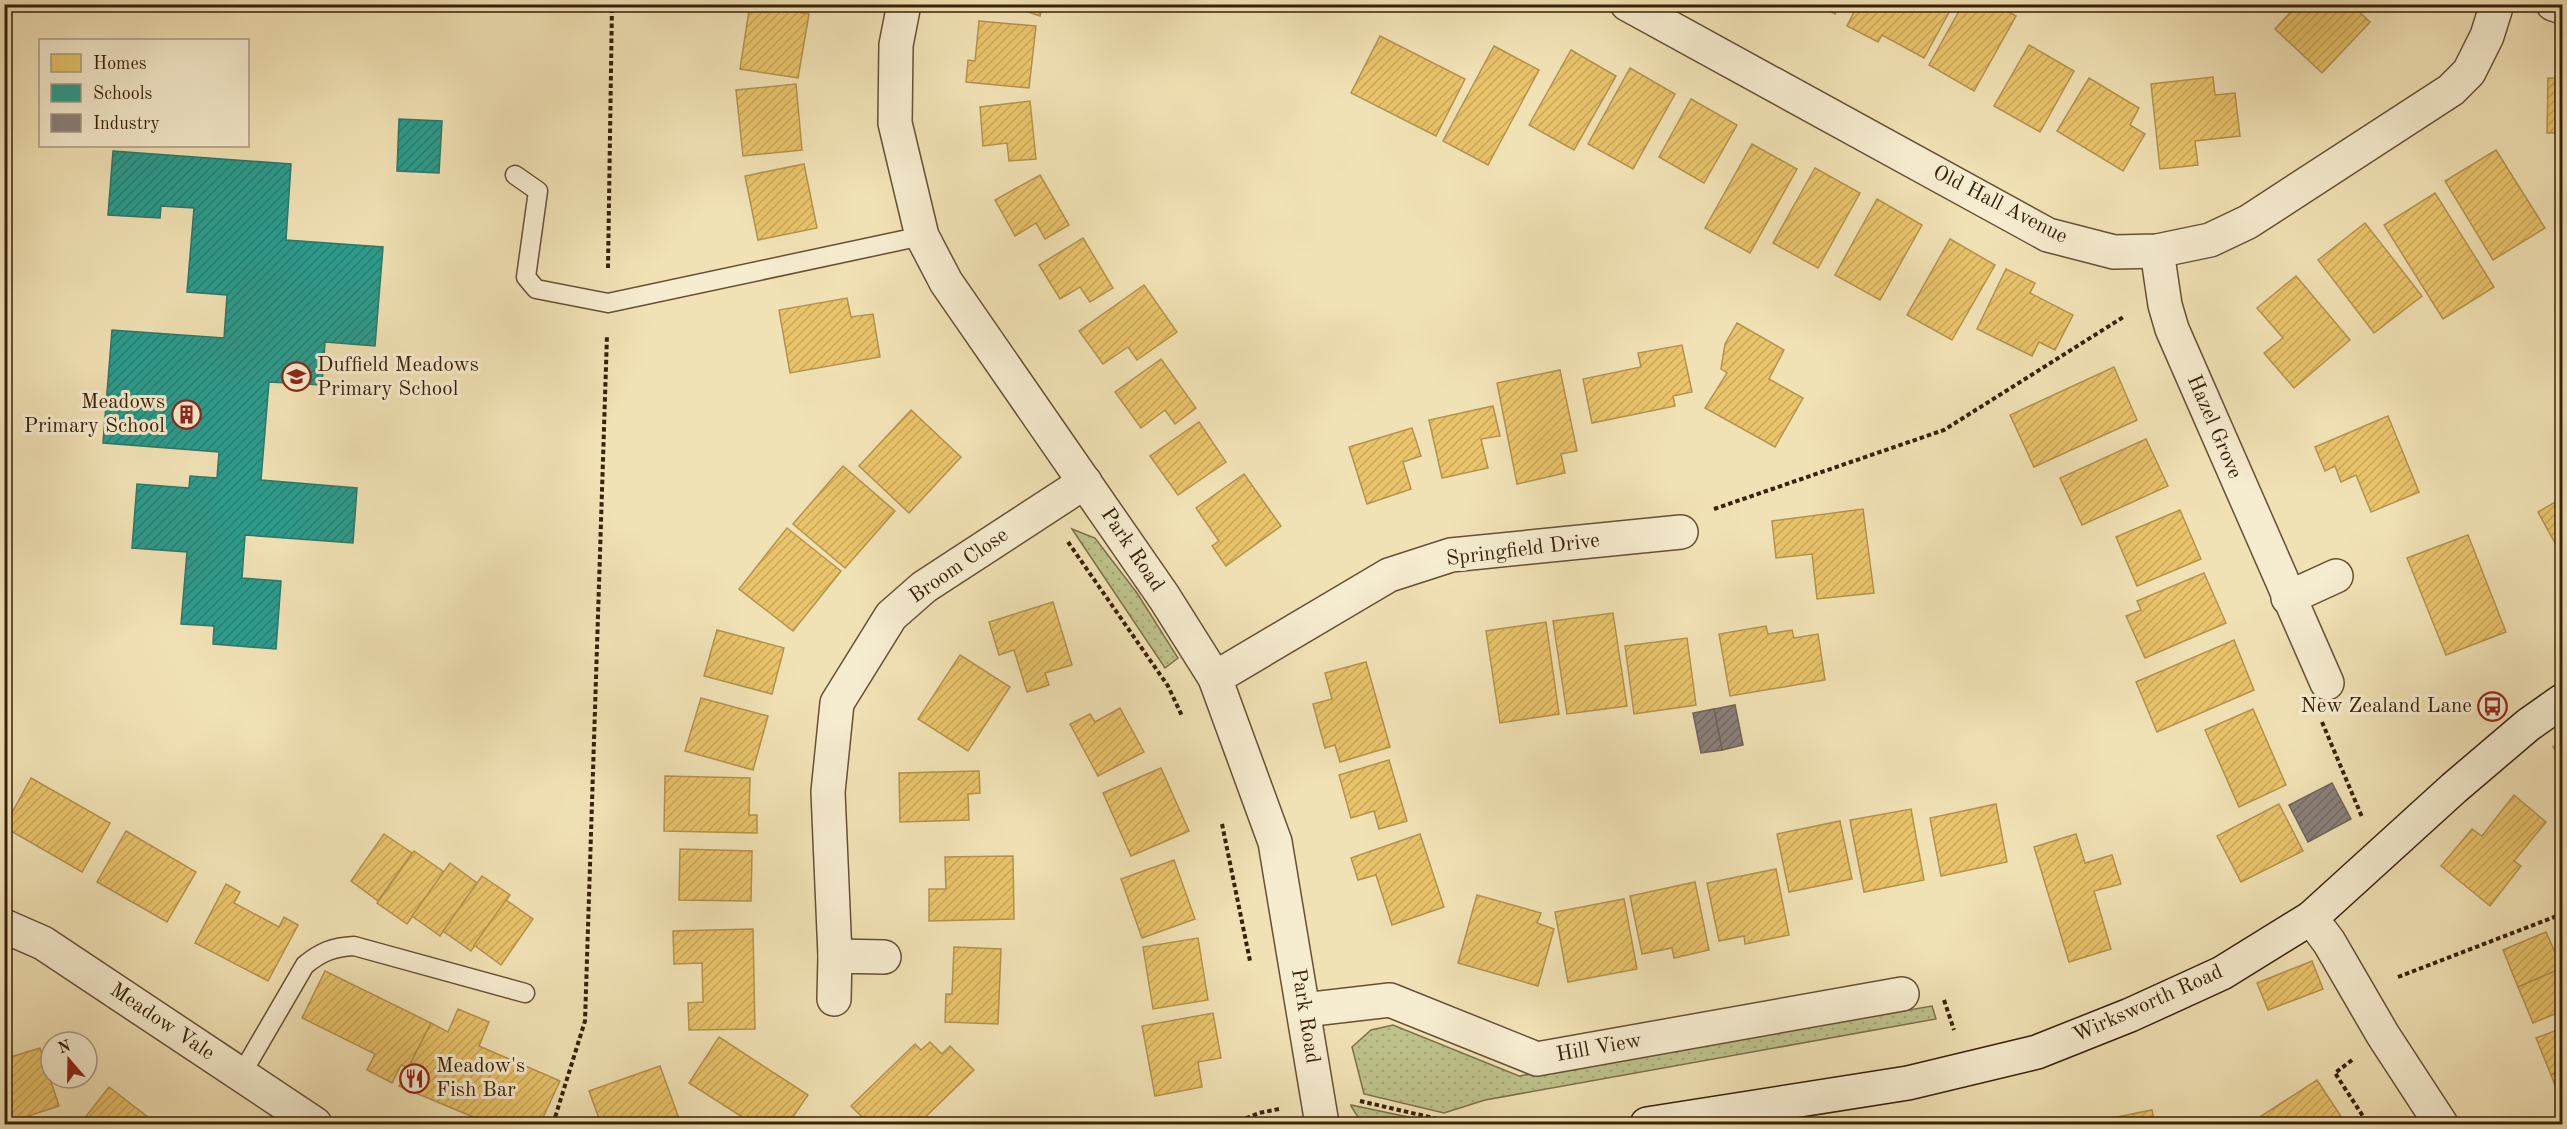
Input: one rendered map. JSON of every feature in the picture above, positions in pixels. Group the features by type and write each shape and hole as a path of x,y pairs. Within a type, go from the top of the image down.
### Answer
{"street":[{"name":"Park Road","path":"904,4 896,45 895,123 922,236 946,282 1164,597 1215,678 1275,842 1305,1010 1322,1125"},
{"name":"Old Hall Avenue","path":"1627,4 2048,234 2114,252 2157,251 2210,240 2248,222 2451,90 2469,72 2487,36 2497,4"},
{"path":"2553,4 2562,7"},
{"name":"Hazel Grove","path":"2157,251 2165,305 2172,329 2327,683"},
{"name":"Broom Close","path":"834,999 835,956 828,792 837,703 891,616 924,587 1085,482"},
{"name":"Springfield Drive","path":"1215,678 1389,575 1451,555 1681,532"},
{"path":"2288,598 2336,576"},
{"name":"Wirksworth Road","path":"1653,1124 1908,1083 2037,1052 2130,1015 2222,973 2311,918 2380,859 2454,788 2528,725 2562,701"},
{"path":"2311,918 2329,942 2383,1035 2441,1125"},
{"name":"Meadow Vale","path":"4,926 43,943 315,1125"},
{"path":"835,956 884,957"},
{"name":"Hill View","path":"1305,1010 1390,1000 1537,1059 1902,994"}],"lane":[{"path":"515,175 538,191 526,277 536,289 608,303 922,236"},
{"path":"241,1075 305,965 319,953 337,947 354,946 525,993"}],"path":[{"path":"553,1125 585,1021 608,303 612,4"},
{"path":"1681,532 1717,507 1944,430 2130,313 2165,305"},
{"path":"1045,508 1168,686 1183,718"},
{"path":"2327,683 2315,706 2380,859"},
{"path":"1219,814 1252,971"},
{"path":"2358,992 2562,914"},
{"path":"1902,994 1942,995 1968,1069"},
{"path":"2368,1125 2335,1073 2383,1035"},
{"path":"1277,1097 1279,1109"}],"green space":[{"path":"1072,529 1095,538 1137,593 1178,658 1165,668"},
{"path":"1932,1006 1936,1019 1485,1100 1444,1113 1364,1094 1352,1047 1371,1030 1393,1025 1519,1076"},
{"path":"1351,1106 1432,1122 1367,1124 1359,1119"}],"building: Homes":[{"path":"750,4 809,14 798,78 740,69"},
{"path":"1005,4 1043,4 1040,16"},
{"path":"1817,4 1840,4 1835,14"},
{"path":"1858,4 1948,4 1952,7 1924,58 1882,35 1878,42 1847,26"},
{"path":"1963,4 1996,4 2016,16 1974,91 1929,65"},
{"path":"2298,4 2351,4 2370,22 2322,73 2275,29"},
{"path":"979,21 1036,26 1029,88 966,82 968,60 975,61"},
{"path":"1380,36 1465,79 1436,136 1351,93"},
{"path":"2029,45 2074,71 2040,132 1994,106"},
{"path":"1494,46 1539,70 1488,165 1443,141"},
{"path":"1571,50 1616,76 1574,150 1529,125"},
{"path":"1630,68 1675,94 1633,169 1588,144"},
{"path":"2213,77 2215,95 2235,93 2240,136 2195,141 2198,165 2160,169 2151,84"},
{"path":"2089,78 2139,108 2130,125 2145,134 2123,171 2057,131"},
{"path":"2548,78 2562,78 2562,133 2547,133"},
{"path":"796,84 802,150 743,156 736,90"},
{"path":"1691,99 1737,125 1704,183 1659,157"},
{"path":"1030,101 1036,159 1009,161 1007,143 983,146 980,107"},
{"path":"1752,144 1797,169 1750,253 1705,228"},
{"path":"2496,150 2545,228 2493,260 2445,181"},
{"path":"804,164 817,228 758,240 745,176"},
{"path":"1815,168 1860,193 1818,268 1773,243"},
{"path":"1040,175 1069,225 1045,239 1036,223 1015,236 995,200"},
{"path":"2435,193 2494,287 2443,319 2384,225"},
{"path":"1877,199 1922,225 1880,300 1835,275"},
{"path":"2365,223 2422,296 2374,333 2318,260"},
{"path":"1083,238 1113,288 1090,302 1080,287 1060,299 1039,265"},
{"path":"1950,239 1995,265 1952,340 1907,315"},
{"path":"2006,269 2035,283 2030,293 2073,315 2055,350 2039,342 2032,356 1977,329"},
{"path":"2296,276 2350,340 2294,388 2264,353 2283,338 2257,308"},
{"path":"1144,285 1177,332 1137,360 1128,347 1103,364 1079,331"},
{"path":"847,298 851,317 873,314 880,357 790,373 779,310"},
{"path":"1737,323 1784,350 1769,379 1803,398 1775,447 1705,408 1727,373 1721,369 1725,344"},
{"path":"1682,345 1692,392 1673,396 1675,406 1592,423 1583,379 1641,367 1638,353"},
{"path":"1161,359 1196,408 1175,424 1165,410 1141,428 1115,392"},
{"path":"2114,367 2137,420 2034,467 2010,415"},
{"path":"1560,370 1577,451 1561,454 1565,473 1517,484 1497,383"},
{"path":"1493,406 1500,436 1481,439 1488,468 1442,478 1429,420"},
{"path":"911,410 961,457 909,513 859,466"},
{"path":"2388,416 2419,492 2371,512 2356,475 2341,482 2335,466 2325,471 2315,447"},
{"path":"1199,422 1226,462 1178,495 1150,456"},
{"path":"1412,428 1421,456 1403,462 1411,489 1367,504 1349,447"},
{"path":"2146,439 2168,486 2082,525 2060,478"},
{"path":"843,466 895,511 845,568 793,524"},
{"path":"1244,474 1281,526 1226,566 1212,546 1219,541 1196,508"},
{"path":"2562,498 2562,556 2538,512"},
{"path":"1863,509 1874,593 1817,599 1812,554 1776,558 1772,521"},
{"path":"2180,510 2201,559 2137,586 2116,537"},
{"path":"787,528 841,571 793,631 739,589"},
{"path":"2468,535 2506,632 2446,655 2407,558"},
{"path":"2204,573 2226,623 2145,658 2126,616 2141,610 2137,601"},
{"path":"1053,602 1072,665 1045,673 1049,685 1027,692 1014,650 999,655 989,622"},
{"path":"1613,613 1627,706 1567,714 1553,621"},
{"path":"1546,622 1559,714 1500,723 1486,631"},
{"path":"1766,626 1768,634 1792,630 1794,638 1818,634 1825,680 1730,696 1719,634"},
{"path":"717,630 784,648 772,694 704,676"},
{"path":"1687,638 1696,705 1634,714 1625,646"},
{"path":"2234,640 2254,690 2157,732 2136,682"},
{"path":"960,655 1010,687 968,751 918,719"},
{"path":"1366,662 1390,747 1340,762 1335,745 1325,748 1313,704 1332,699 1325,673"},
{"path":"701,698 768,716 753,770 685,751"},
{"path":"1120,708 1144,752 1098,776 1070,724 1090,714 1095,722"},
{"path":"2253,709 2286,785 2239,807 2205,730"},
{"path":"2562,740 2562,760 2553,747"},
{"path":"1389,760 1407,821 1379,829 1374,811 1351,818 1339,775"},
{"path":"1161,768 1189,831 1131,856 1103,793"},
{"path":"979,771 980,793 968,794 969,820 900,822 899,773"},
{"path":"665,776 750,778 749,815 757,815 757,833 664,831"},
{"path":"31,778 110,823 82,872 4,827"},
{"path":"2514,795 2546,822 2514,861 2521,866 2490,906 2441,866 2472,829 2482,836"},
{"path":"1996,804 2007,862 1941,876 1930,818"},
{"path":"2279,804 2303,851 2241,882 2217,836"},
{"path":"1911,809 1924,880 1864,892 1850,820"},
{"path":"1840,821 1852,879 1789,892 1777,834"},
{"path":"126,831 196,872 167,922 97,882"},
{"path":"384,834 412,853 378,901 351,881"},
{"path":"1420,834 1444,907 1392,925 1376,875 1358,880 1351,858"},
{"path":"2076,834 2085,863 2112,855 2121,884 2094,891 2111,949 2069,962 2034,847"},
{"path":"680,849 752,851 751,901 679,900"},
{"path":"414,851 444,872 407,924 377,903"},
{"path":"1013,856 1014,919 929,921 929,889 946,889 945,857"},
{"path":"1174,860 1195,919 1142,938 1121,879"},
{"path":"450,863 477,883 440,936 412,916"},
{"path":"1776,869 1789,935 1745,944 1744,936 1719,941 1707,883"},
{"path":"482,876 510,895 471,951 443,931"},
{"path":"1695,882 1709,950 1674,958 1672,948 1642,954 1630,896"},
{"path":"226,884 240,892 234,903 279,927 284,917 298,925 268,981 195,943"},
{"path":"1477,895 1541,913 1537,923 1554,929 1538,986 1458,963"},
{"path":"1624,899 1637,969 1568,982 1555,912"},
{"path":"506,900 533,919 501,965 474,945"},
{"path":"753,929 755,1029 689,1030 688,1003 703,1002 702,963 674,964 673,931"},
{"path":"2546,932 2562,968 2518,987 2503,950"},
{"path":"1198,938 1208,1000 1153,1009 1143,947"},
{"path":"954,947 1001,949 998,1024 945,1022 946,994 952,994"},
{"path":"2312,961 2323,989 2268,1010 2257,983"},
{"path":"2562,968 2562,1011 2533,1023 2518,987"},
{"path":"325,971 431,1023 408,1068 401,1065 392,1083 367,1070 375,1054 302,1018"},
{"path":"458,1009 489,1022 479,1046 560,1081 540,1124 490,1124 399,1086 431,1023 448,1032"},
{"path":"1213,1013 1221,1058 1198,1062 1202,1087 1155,1096 1142,1026"},
{"path":"2562,1028 2562,1070 2551,1075 2536,1038"},
{"path":"719,1037 808,1095 788,1124 753,1124 689,1083"},
{"path":"930,1042 942,1054 950,1046 974,1070 918,1124 869,1124 851,1106 915,1044 921,1050"},
{"path":"39,1048 39,1090 54,1090 59,1106 4,1124 4,1059"},
{"path":"660,1066 681,1124 601,1124 589,1091"},
{"path":"2562,1070 2562,1104 2551,1075"},
{"path":"2317,1080 2346,1124 2249,1124"},
{"path":"109,1087 157,1124 80,1124"},
{"path":"2152,1110 2155,1124 2082,1124"}],"building: Schools":[{"path":"399,119 442,121 439,173 397,171"},
{"name":"Meadows Primary School","path":"113,151 291,164 286,240 383,247 375,346 325,342 322,385 269,382 261,480 357,488 353,543 245,535 242,578 281,581 276,649 213,644 214,626 181,624 187,552 132,548 137,484 189,488 190,476 217,478 219,452 103,443 112,330 224,338 227,295 187,292 194,208 161,206 160,218 108,215"}],"building: Industry":[{"path":"1735,705 1743,745 1722,750 1714,709"},
{"path":"1714,709 1722,750 1701,753 1693,713"},
{"path":"2332,783 2351,819 2308,842 2289,805"}],"place":[{"name":"Duffield Meadows Primary School","path":"296,377"},
{"name":"Meadows Primary School","path":"186,414"},
{"name":"New Zealand Lane","path":"2493,706"},
{"name":"Meadow's Fish Bar","path":"415,1078"}]}
